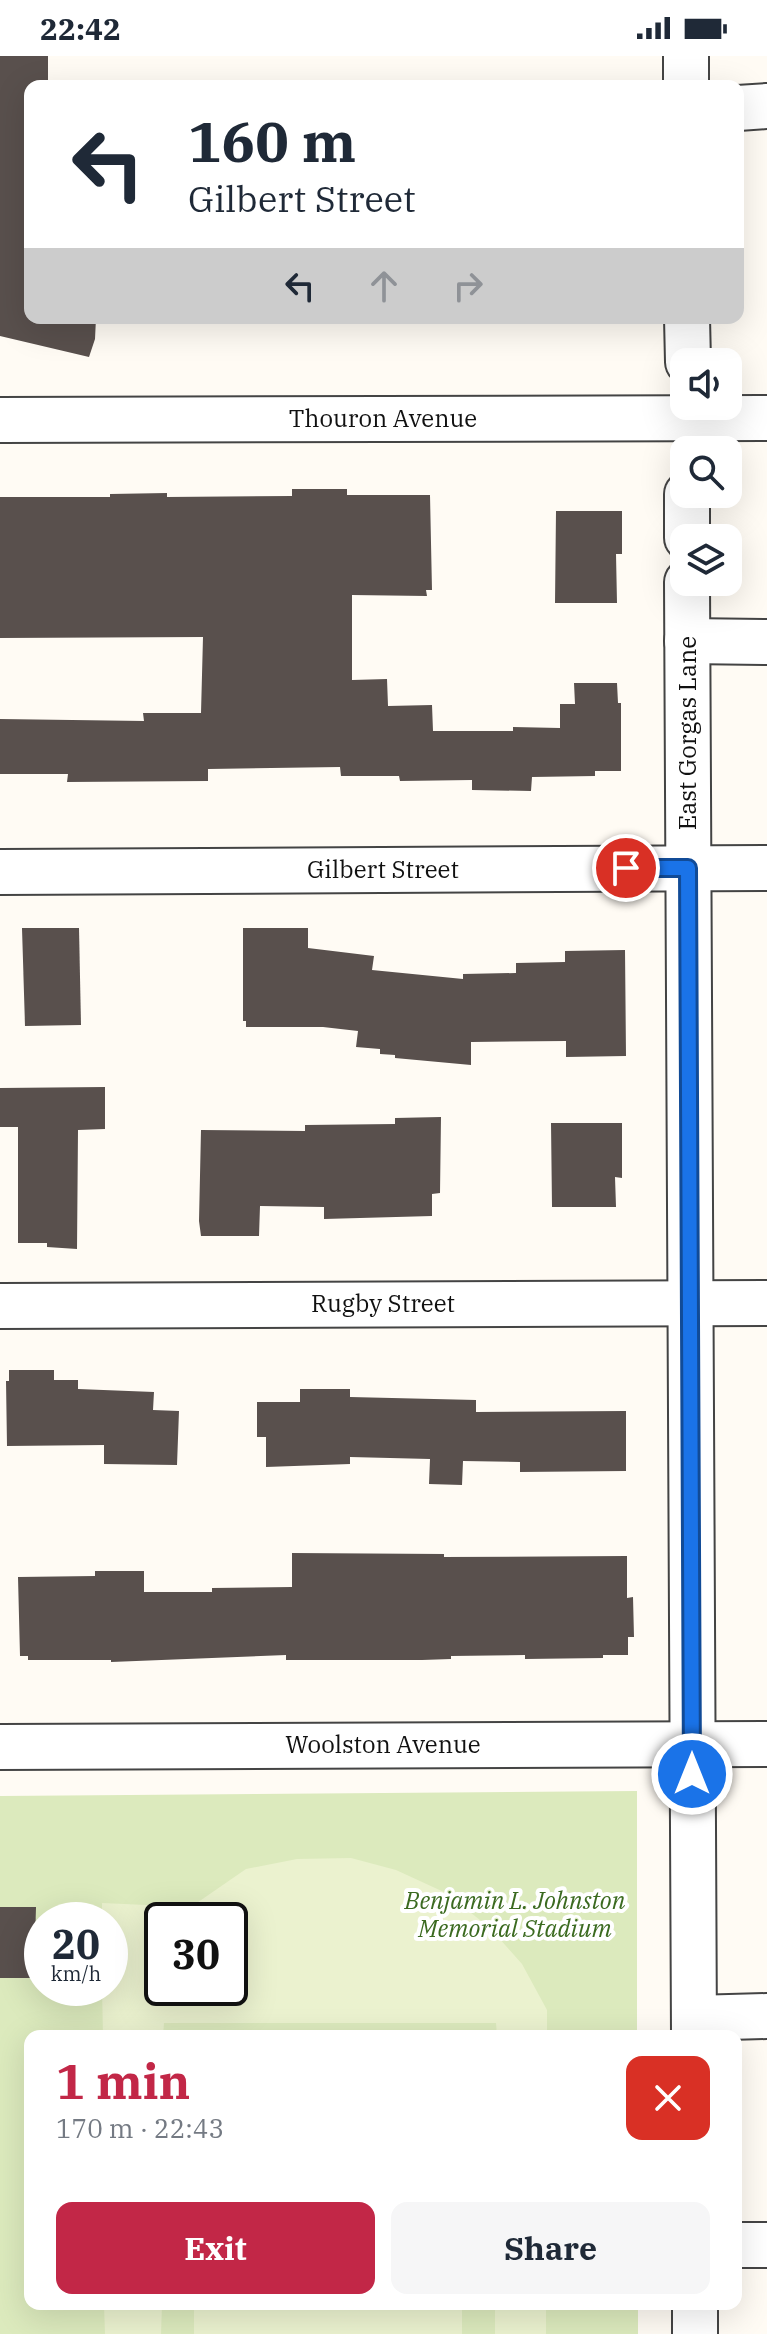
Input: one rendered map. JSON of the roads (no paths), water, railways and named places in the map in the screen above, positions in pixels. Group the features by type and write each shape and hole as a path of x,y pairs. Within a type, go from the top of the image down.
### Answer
{"street":[{"path":"686,56 686,80"},
{"path":"744,108 767,106"},
{"path":"687,324 688,348"},
{"name":"Thouron Avenue","path":"0,420 688,425 767,418"},
{"name":"East Gorgas Lane","path":"687,596 694,2027"},
{"path":"687,641 767,642"},
{"name":"Gilbert Street","path":"0,872 767,868"},
{"name":"Rugby Street","path":"0,1306 767,1303"},
{"name":"Woolston Avenue","path":"0,1747 767,1744"},
{"path":"694,2027 767,2016"},
{"path":"742,2245 767,2245"},
{"path":"695,2310 695,2334"}],"park label":[{"name":"Benjamin L. Johnston Memorial Stadium","path":"515,1915"}]}
